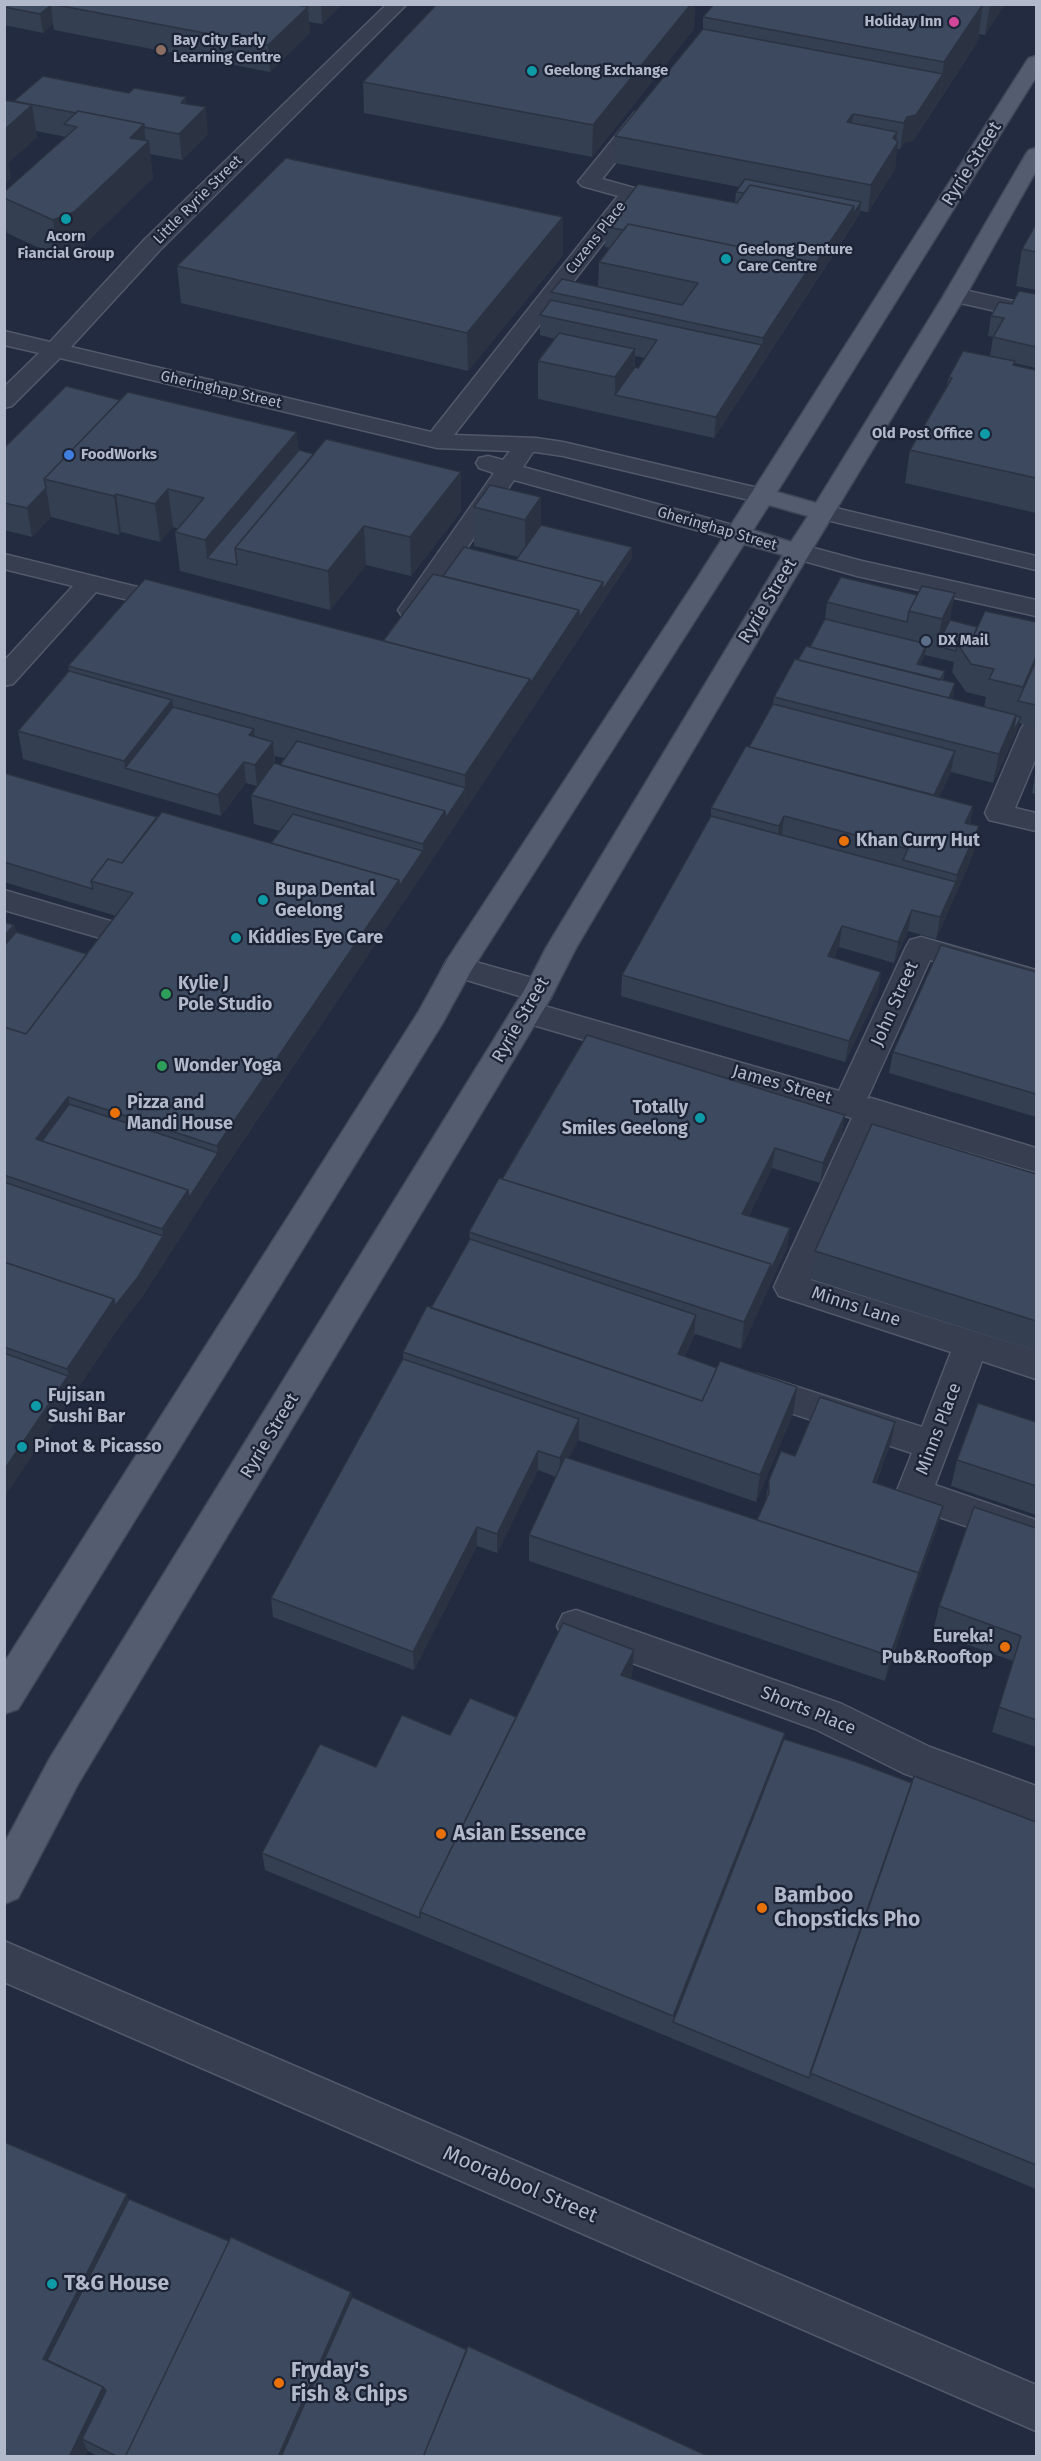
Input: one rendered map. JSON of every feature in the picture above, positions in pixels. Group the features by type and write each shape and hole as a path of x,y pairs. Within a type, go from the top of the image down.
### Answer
{"main road":[{"name":"Ryrie Street","path":"4,1697 424,1026 458,967 738,534 1036,62"},
{"name":"Ryrie Street","path":"4,1885 64,1771 533,1001 567,938 955,295 1036,154"},
{"name":"Gheringhap Street","path":"762,496 823,512"},
{"name":"Gheringhap Street","path":"738,534 799,552"}],"street":[{"name":"Little Ryrie Street","path":"4,401 56,351 152,245 398,4"},
{"name":"Cuzens Place","path":"437,441 631,194 589,182 654,102"},
{"path":"955,295 1036,312"},
{"name":"Gheringhap Street","path":"4,338 437,441 509,471 738,534"},
{"name":"Gheringhap Street","path":"437,441 526,445 593,455 762,496"},
{"path":"399,626 526,445"},
{"name":"Gheringhap Street","path":"823,512 1036,563"},
{"name":"Gheringhap Street","path":"799,552 857,568 1036,608"},
{"path":"4,561 206,611"},
{"path":"4,678 91,582"},
{"path":"1035,729 999,813 1036,822"},
{"path":"4,900 114,932"},
{"name":"John Street","path":"860,1107 921,947 1036,980"},
{"name":"James Street","path":"458,967 533,1001 860,1107 1036,1160"},
{"name":"Minns Lane","path":"860,1107 791,1287 1036,1365"},
{"name":"Minns Place","path":"971,1344 914,1493 1036,1535"},
{"path":"757,1388 933,1445"},
{"name":"Shorts Place","path":"576,1626 828,1716 917,1760 1036,1804"},
{"name":"Moorabool Street","path":"4,1961 1036,2408"}],"building":[{"path":"4,4 51,5 40,14 4,7"},
{"path":"51,4 293,4 308,7 268,45"},
{"name":"Geelong Exchange","path":"437,4 691,4 593,125 363,82"},
{"path":"714,4 983,4 944,62 703,17"},
{"path":"703,29 943,74 916,115 907,117 904,123 853,114 847,122 897,132 893,138 898,142 871,185 615,136"},
{"path":"43,76 129,93 134,88 186,97 181,103 206,107 179,134 144,127 144,124 14,101"},
{"path":"4,100 32,105 4,130"},
{"path":"78,111 144,124 130,138 149,141 74,212 53,220 4,198 4,192 77,127 64,124"},
{"path":"286,158 563,217 467,333 177,266"},
{"path":"745,179 861,202 853,215 854,206 750,185 744,193 736,192"},
{"path":"638,184 737,203 750,185 854,206 812,269 813,262 628,224 624,230 606,227"},
{"path":"628,224 813,262 763,338 551,292 562,279 682,305 698,283 599,262"},
{"path":"1036,224 1036,252 1022,249"},
{"path":"1019,291 1036,294 1036,347 993,337 1004,318 991,316 999,302 1012,304"},
{"path":"551,300 762,345 716,417 615,395 635,367 638,368 657,340 540,315"},
{"path":"559,333 635,349 615,377 538,361"},
{"name":"Old Post Office","path":"963,351 1015,361 1013,365 1036,370 1036,478 910,450 952,378 949,377"},
{"path":"66,386 120,400 44,479 46,488 27,508 4,503 4,448"},
{"path":"128,392 297,432 205,540 175,532 204,498 168,489 155,504 44,479"},
{"path":"326,439 461,472 410,537 364,526 328,571 235,548"},
{"path":"299,450 314,454 235,548 237,565 207,558"},
{"path":"490,485 541,497 525,520 474,507"},
{"path":"541,525 632,547 602,591 603,582 516,560"},
{"path":"464,547 603,582 579,618 579,610 443,576"},
{"path":"433,574 579,610 530,684 530,679 383,641"},
{"path":"841,577 917,595 909,611 907,622 827,602"},
{"path":"145,579 530,679 465,775 68,666"},
{"path":"922,586 955,593 942,619 909,611"},
{"path":"985,611 1036,622 1036,657 1023,687 989,679 994,669 971,664 957,643 961,634 973,637"},
{"path":"825,619 927,644 917,664 945,671 940,680 810,647"},
{"path":"950,620 977,627 973,637 961,634 956,651 937,646"},
{"path":"806,646 955,683 949,698 798,660"},
{"path":"795,659 1016,715 999,754 774,697"},
{"path":"1036,661 1036,705 1018,701"},
{"path":"69,671 172,700 124,761 18,731"},
{"path":"773,704 955,751 934,795 749,747"},
{"path":"173,707 254,729 249,735 273,742 255,765 244,762 218,795 125,768"},
{"path":"1016,716 1021,717 1013,732"},
{"path":"297,741 466,788 446,818 445,811 280,765"},
{"path":"746,746 973,806 965,823 979,826 957,875 903,860 908,849 784,816 779,826 711,808"},
{"path":"274,763 445,811 423,844 251,795"},
{"path":"4,773 157,817 122,863 108,859 91,881 93,889 4,862"},
{"path":"162,812 399,880 217,1146 68,1097 36,1139 188,1190 162,1229 4,1175 4,1027 26,1034 133,893 91,881 108,859 122,863"},
{"path":"293,814 423,851 399,887 399,880 271,843"},
{"path":"711,816 956,882 940,917 912,910 898,942 842,926 828,956 881,972 849,1041 622,975"},
{"path":"4,922 14,925 4,936"},
{"path":"16,932 87,954 26,1034 4,1027 4,946"},
{"path":"941,945 1036,972 1036,1094 893,1052"},
{"path":"587,1035 845,1115 823,1163 775,1148 742,1214 790,1228 770,1272 771,1264 502,1179"},
{"path":"69,1104 218,1153 189,1198 188,1190 42,1141"},
{"path":"872,1124 1036,1174 1036,1321 815,1251"},
{"path":"499,1178 771,1264 744,1322 469,1232"},
{"path":"4,1182 163,1236 138,1277 115,1306 114,1299 4,1262"},
{"path":"470,1239 696,1315 678,1354 717,1368 702,1401 431,1308"},
{"path":"4,1262 114,1299 67,1369 4,1347"},
{"path":"427,1306 702,1401 720,1361 797,1387 760,1475 403,1352"},
{"path":"4,1353 68,1376 4,1470"},
{"path":"403,1359 579,1419 560,1458 538,1451 497,1534 477,1527 413,1652 271,1598"},
{"path":"820,1397 895,1422 873,1482 943,1506 919,1573 757,1520 769,1493 769,1480 781,1451 795,1456"},
{"path":"978,1403 1036,1422 1036,1486 957,1460"},
{"path":"565,1457 919,1573 890,1656 529,1535"},
{"name":"Eureka! Pub&Rooftop","path":"974,1507 1036,1528 1036,1720 999,1707 1021,1636 939,1606"},
{"path":"563,1623 634,1650 621,1675 785,1733 673,2016 420,1912"},
{"path":"470,1698 516,1717 420,1912 420,1918 262,1853 320,1744 376,1767 402,1715 450,1735"},
{"path":"784,1739 854,1761 912,1783 809,2078 673,2022"},
{"path":"914,1776 1036,1822 1036,2165 810,2073"},
{"name":"T&G House","path":"4,2142 127,2194 43,2359 103,2387 69,2457 4,2457"},
{"path":"129,2199 229,2241 125,2457 118,2457 82,2439 106,2391 103,2387 47,2360"},
{"path":"231,2237 351,2292 278,2457 125,2457"},
{"path":"352,2297 467,2350 423,2457 281,2457"},
{"path":"468,2346 710,2457 423,2457"}],"place":[{"name":"Holiday Inn","path":"954,22"},
{"name":"Bay City Early Learning Centre","path":"161,50"},
{"name":"Geelong Exchange","path":"532,71"},
{"name":"Acorn Fiancial Group","path":"66,219"},
{"name":"Geelong Denture Care Centre","path":"726,259"},
{"name":"Old Post Office","path":"985,434"},
{"name":"FoodWorks","path":"69,455"},
{"name":"DX Mail","path":"926,641"},
{"name":"Khan Curry Hut","path":"844,841"},
{"name":"Bupa Dental Geelong","path":"263,900"},
{"name":"Kiddies Eye Care","path":"236,938"},
{"name":"Kylie J Pole Studio","path":"166,994"},
{"name":"Wonder Yoga","path":"162,1066"},
{"name":"Pizza and Mandi House","path":"115,1113"},
{"name":"Totally Smiles Geelong","path":"700,1118"},
{"name":"Fujisan Sushi Bar","path":"36,1406"},
{"name":"Pinot & Picasso","path":"22,1447"},
{"name":"Eureka! Pub&Rooftop","path":"1005,1647"},
{"name":"Asian Essence","path":"441,1834"},
{"name":"Bamboo Chopsticks Pho","path":"762,1908"},
{"name":"T&G House","path":"52,2284"},
{"name":"Fryday's Fish & Chips","path":"279,2383"}]}
